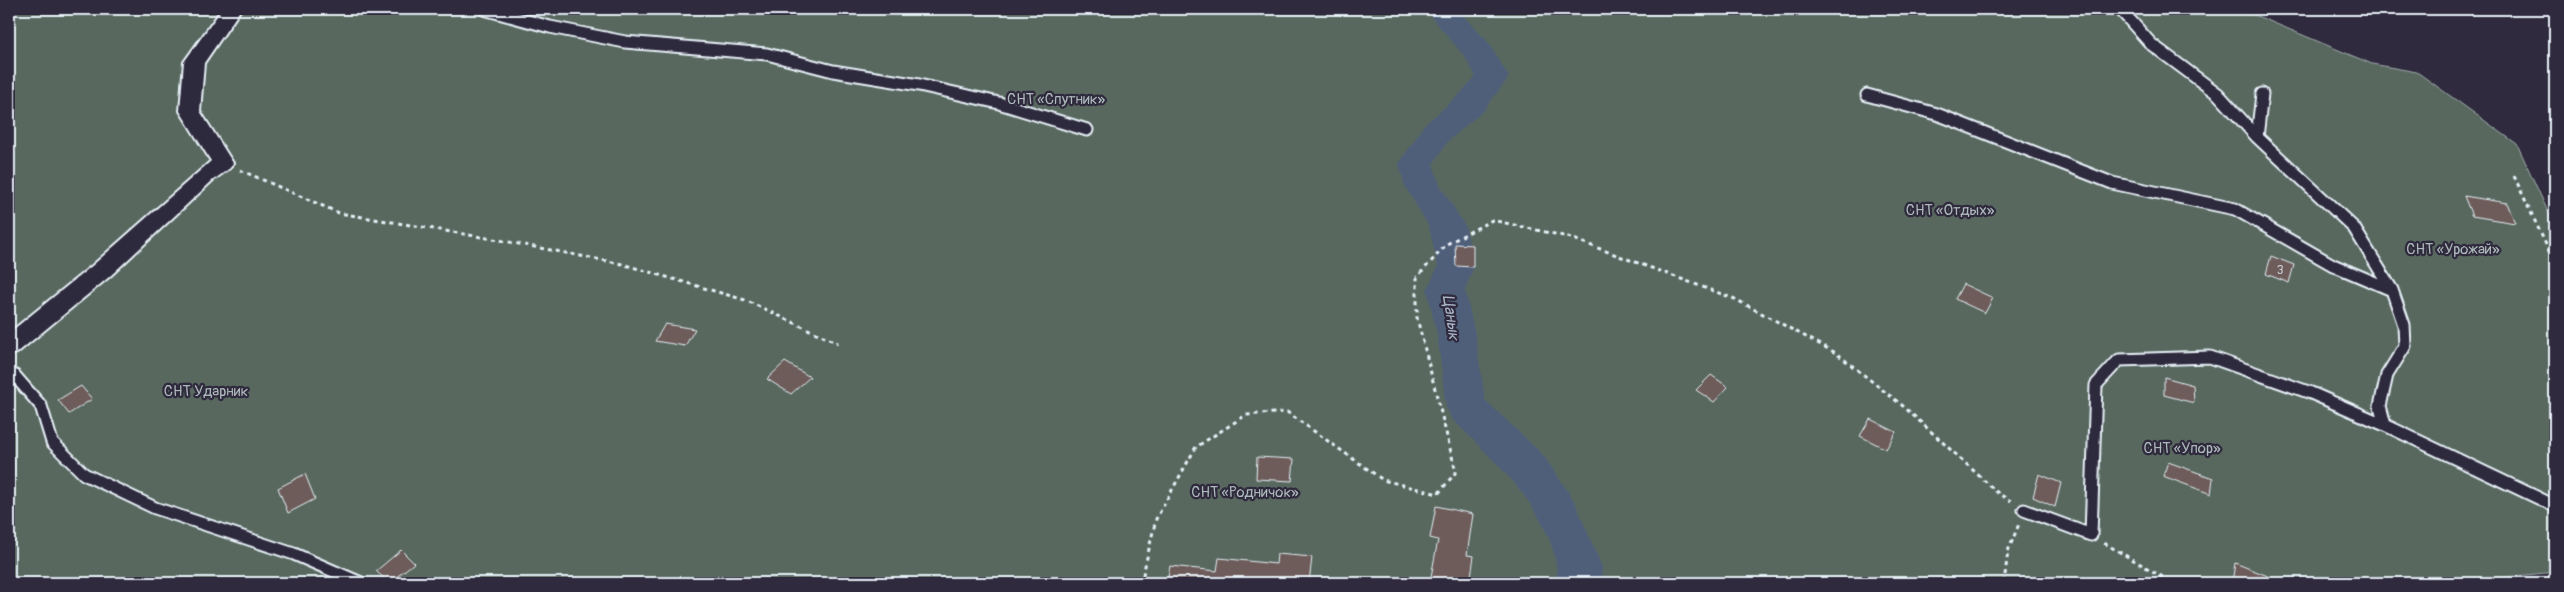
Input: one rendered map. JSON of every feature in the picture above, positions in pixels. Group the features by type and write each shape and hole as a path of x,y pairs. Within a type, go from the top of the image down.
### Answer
{"street":[{"path":"9,346 101,271 205,176 223,163 190,111 194,62 232,9"}],"lane":[{"path":"484,9 550,27 624,42 766,54 833,71 919,85 999,103 1087,130"},
{"path":"2120,9 2151,44 2218,94 2257,137 2354,228 2392,290 2404,326 2405,346 2387,375 2380,406 2385,425"},
{"path":"1867,94 1937,114 2112,184 2235,209 2333,265 2392,290"},
{"path":"2257,137 2262,94"},
{"path":"2024,510 2091,535 2096,385 2119,360 2210,357 2311,393 2385,425 2555,506"},
{"path":"9,373 15,376 41,406 52,442 84,474 155,508 294,554 361,583"}],"path":[{"path":"223,163 339,213 498,240 622,264 735,297 838,343"},
{"path":"2514,176 2555,264"},
{"path":"1141,583 1156,519 1196,447 1246,415 1287,412 1383,480 1438,494 1456,472 1417,318 1418,277 1447,244 1492,220 1568,237 1735,299 1836,353 1903,406 1999,494 2024,510 2008,551 2004,583"},
{"path":"2091,535 2173,583"}],"green space":[{"path":"9,9 2252,9 2250,13 2372,64 2417,72 2517,144 2555,227 2555,572 2498,578 2494,583 9,583"}],"building":[{"path":"2464,196 2507,203 2515,223 2472,216"},
{"path":"1455,244 1473,245 1473,267 1456,266"},
{"path":"2271,256 2294,265 2289,283 2266,274"},
{"path":"1963,284 1993,298 1985,313 1955,299"},
{"path":"665,324 695,329 685,346 655,341"},
{"path":"785,362 810,377 791,394 767,379"},
{"path":"1711,375 1728,387 1714,402 1696,390"},
{"path":"2164,377 2193,385 2194,403 2164,395"},
{"path":"81,386 92,399 69,414 58,400"},
{"path":"1870,419 1896,432 1886,449 1860,436"},
{"path":"1257,457 1294,459 1292,481 1256,479"},
{"path":"2168,462 2213,478 2211,494 2163,476"},
{"path":"305,474 315,499 288,513 278,488"},
{"path":"2039,474 2061,483 2055,507 2033,497"},
{"path":"1436,506 1473,514 1467,555 1474,556 1470,583 1430,582 1438,540 1430,538"},
{"path":"401,550 414,563 389,583 376,571"},
{"path":"1277,554 1312,557 1309,583 1167,583 1170,566 1217,571 1219,558 1276,564"},
{"path":"2235,563 2283,582 2283,583 2232,583"}],"waterway":[{"name":"Цанык","path":"1440,9 1477,50 1493,77 1471,103 1436,133 1416,164 1423,186 1447,226 1456,266 1446,290 1457,339 1466,407 1528,467 1560,515 1580,567 1579,583"}],"park label":[{"name":"СНТ «Спутник»","path":"1056,99"},
{"name":"СНТ «Отдых»","path":"1950,210"},
{"name":"СНТ «Урожай»","path":"2453,249"},
{"name":"СНТ Ударник","path":"206,391"},
{"name":"СНТ «Упор»","path":"2182,448"},
{"name":"СНТ «Родничок»","path":"1245,492"}]}
